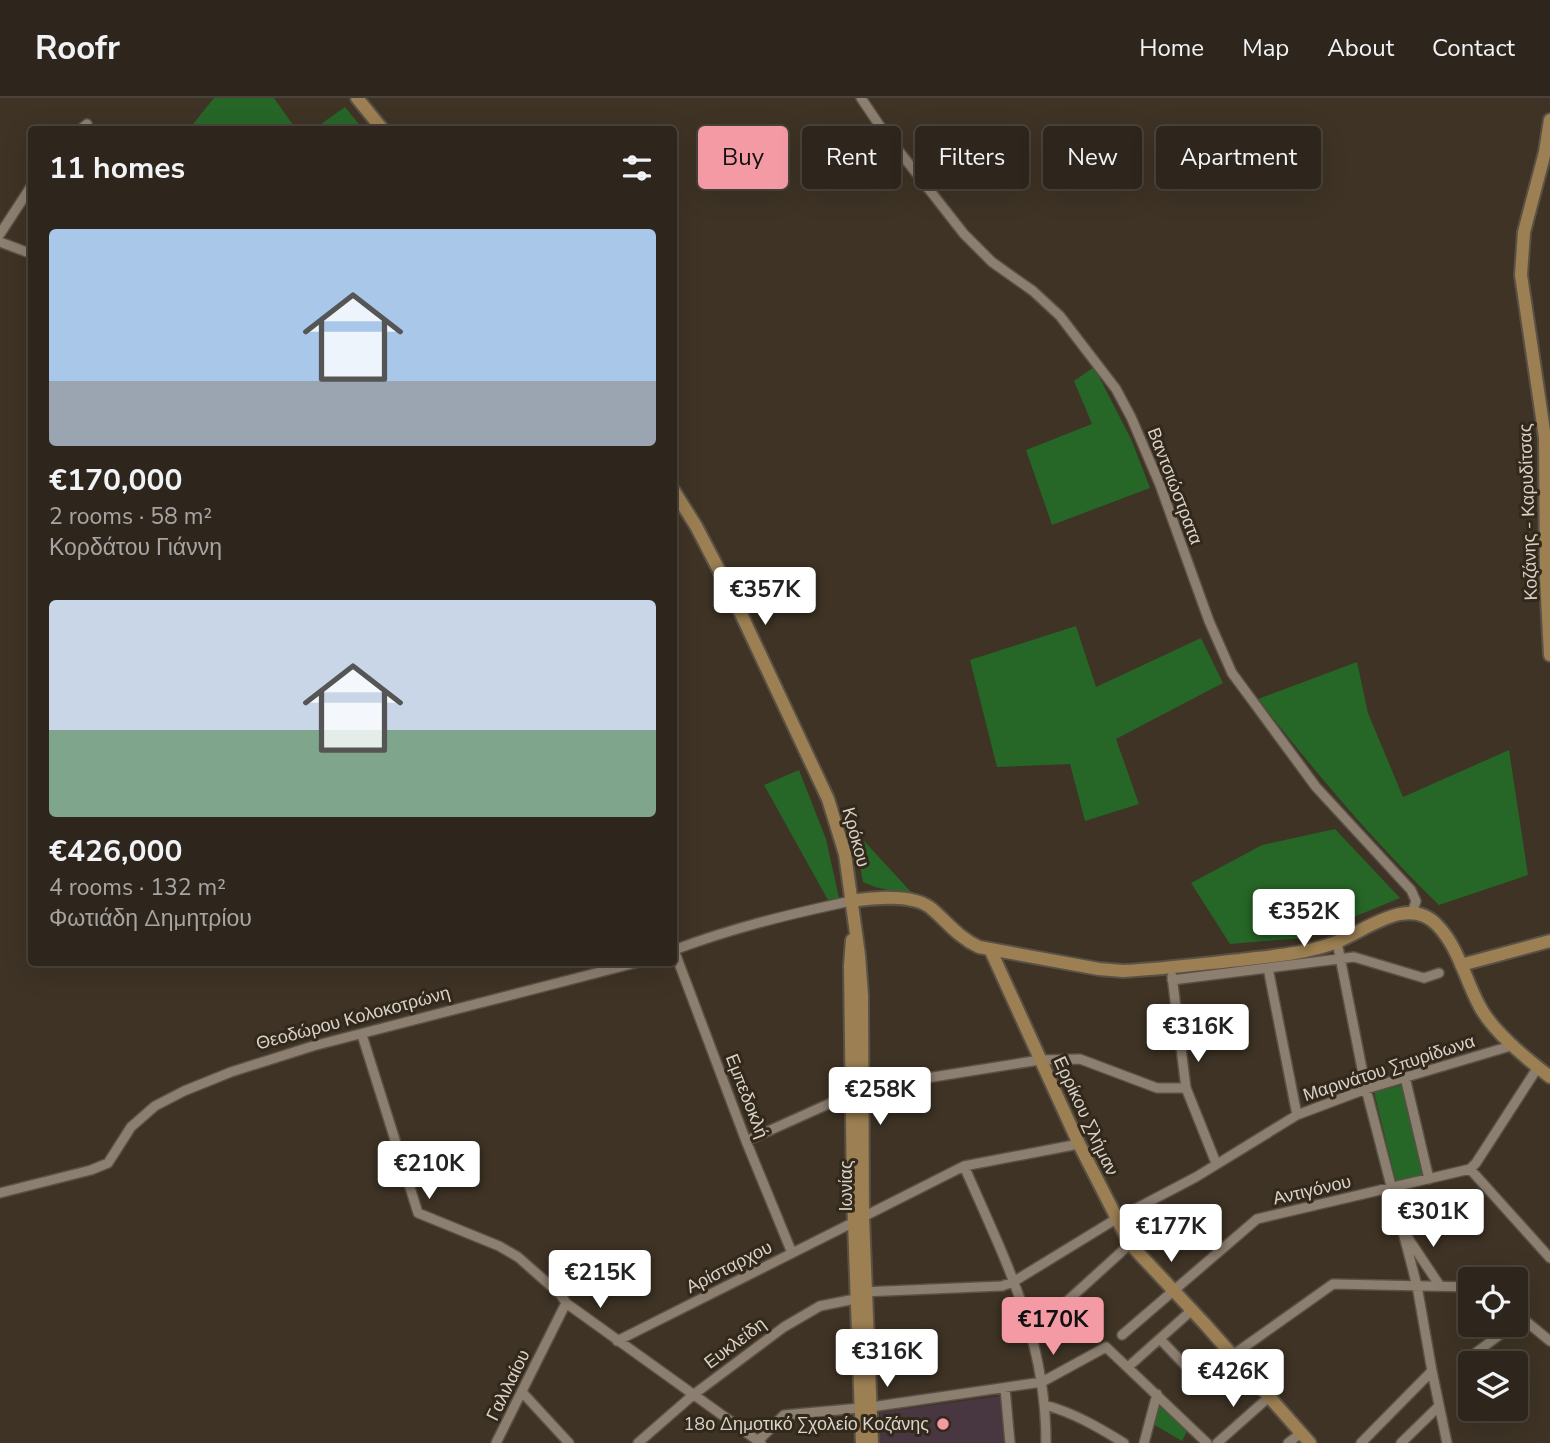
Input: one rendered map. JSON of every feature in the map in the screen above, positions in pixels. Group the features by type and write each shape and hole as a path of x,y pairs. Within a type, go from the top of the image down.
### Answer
{"street":[{"path":"357,98 380,126"},
{"name":"Βαντσιώστρατα","path":"861,98 884,132 964,234 992,262 1032,291 1060,316 1116,389 1154,470 1209,621 1232,673 1316,787 1410,890 1416,901 1412,913"},
{"name":"Κοζάνης - Καρυδίτσας","path":"1550,120 1545,152 1524,232 1521,275 1545,438 1550,655"},
{"path":"0,234 28,191"},
{"path":"0,242 28,252"},
{"name":"Κρόκου","path":"677,496 735,600 820,784 842,839 851,901"},
{"path":"677,949 718,933 771,918 851,901 889,898 929,906 965,940 990,949 1098,969 1171,973 1268,968 1354,957 1424,978 1438,973"},
{"name":"Ιωνίας","path":"851,901 854,930 850,956 859,1089 859,1220 866,1408 872,1443"},
{"path":"1171,973 1306,951 1337,942 1382,920 1412,913 1425,915 1436,922 1449,941 1482,1011 1514,1045 1550,1077"},
{"path":"1337,942 1366,1089 1418,1286 1447,1439 1437,1443"},
{"path":"1461,965 1550,942"},
{"name":"Ερρίκου Σλήμαν","path":"990,949 1079,1144 1130,1244 1310,1443"},
{"name":"Εμπεδοκλή","path":"677,958 746,1141 792,1253"},
{"name":"Θεοδώρου Κολοκοτρώνη","path":"0,1193 91,1170 107,1163 131,1127 167,1098 255,1063 449,1010 626,966"},
{"path":"1268,968 1297,1115"},
{"path":"1171,973 1186,1088 1216,1163"},
{"path":"362,1035 418,1213 492,1243 518,1257 561,1295 566,1303 760,1442 784,1415 866,1408 1042,1382 1106,1347 1207,1443"},
{"name":"Μαρινάτου Σπυρίδωνα","path":"862,1296 1002,1286 1013,1282 1116,1219 1196,1177 1297,1115 1366,1089 1514,1045"},
{"path":"746,1141 859,1089 1040,1060 1080,1059 1157,1088 1186,1088"},
{"path":"1538,1067 1470,1169 1550,1258"},
{"path":"1405,1077 1429,1179"},
{"name":"Αρίσταρχου","path":"617,1341 964,1166 1079,1144"},
{"path":"964,1166 1032,1333 1045,1405 1046,1443"},
{"name":"Αντιγόνου","path":"1122,1335 1256,1219 1470,1169"},
{"path":"1402,1228 1440,1286"},
{"path":"1032,1333 1130,1244"},
{"path":"1160,1339 1202,1383 1206,1383 1233,1355 1333,1284 1458,1287"},
{"name":"Ευκλείδη","path":"638,1443 693,1395 764,1340 820,1306 862,1296"},
{"name":"Γαλιλαίου","path":"496,1443 566,1303"},
{"path":"1128,1367 1192,1310"},
{"path":"1528,1327 1550,1341"},
{"path":"1478,1351 1495,1337"},
{"path":"1361,1443 1432,1371"},
{"path":"1005,1388 1010,1443"},
{"path":"522,1392 569,1443"},
{"path":"1144,1443 1157,1394"},
{"path":"1217,1443 1269,1397"},
{"path":"1045,1405 1084,1419 1124,1443"},
{"path":"1401,1443 1439,1406"},
{"name":"Ιωνίας","path":"862,1443 866,1408"},
{"path":"1288,1443 1301,1433"}],"shaded area":[{"name":"18ο Δημοτικό Σχολείο Κοζάνης","path":"1002,1396 1006,1443 880,1443 880,1412"}],"green space":[{"path":"214,98 274,98 294,126 191,126"},
{"path":"345,107 361,126 318,126"},
{"path":"1094,367 1131,439 1150,488 1052,525 1026,450 1092,424 1074,381"},
{"path":"1076,626 1096,687 1201,638 1223,683 1116,739 1139,804 1085,821 1070,764 997,767 970,660"},
{"path":"1357,662 1368,713 1403,797 1509,750 1528,875 1439,905 1345,805 1258,699"},
{"path":"799,770 826,839 839,898 828,900 764,785"},
{"path":"853,829 912,893 910,895 863,882"},
{"path":"1335,829 1400,898 1303,938 1230,944 1191,883 1262,845"},
{"path":"1403,1085 1424,1175 1396,1182 1374,1092"},
{"path":"1160,1404 1187,1431 1182,1441 1153,1424"}],"place":[{"name":"18ο Δημοτικό Σχολείο Κοζάνης","path":"943,1424"}]}
